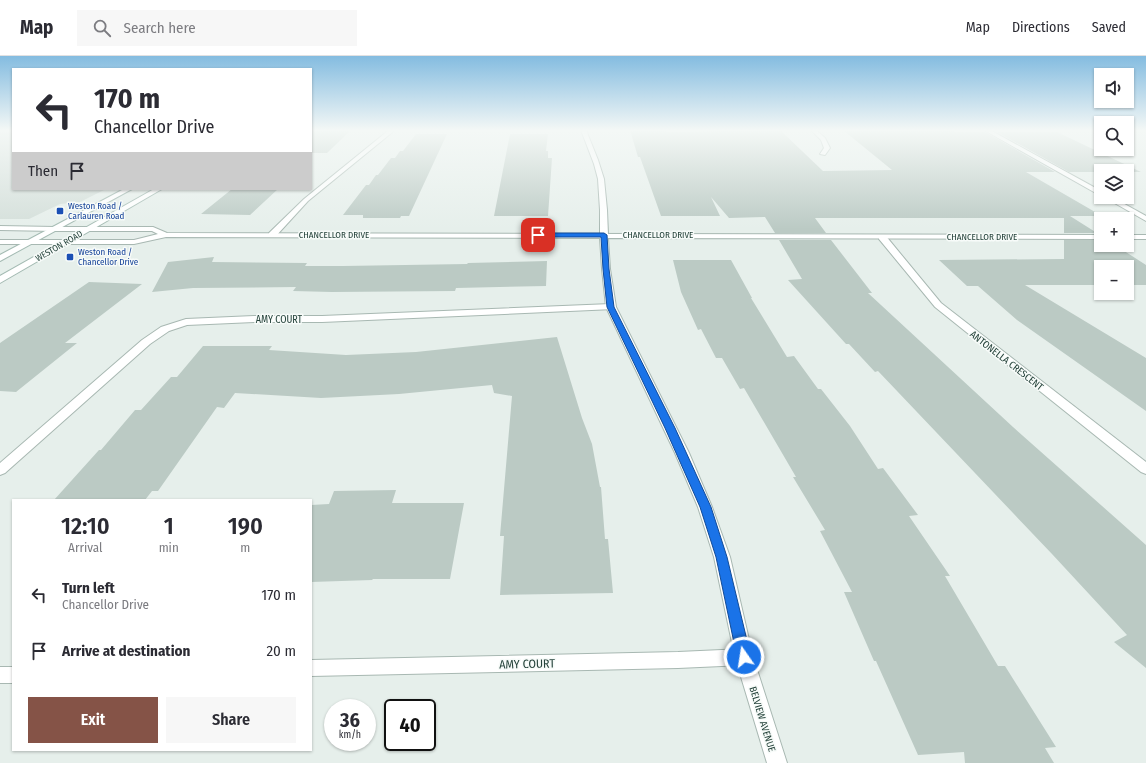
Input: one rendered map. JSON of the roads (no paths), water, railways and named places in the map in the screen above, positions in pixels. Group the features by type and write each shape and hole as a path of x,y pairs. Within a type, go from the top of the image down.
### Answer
{"street":[{"path":"272,235 306,200 351,163"},
{"name":"BELVIEW AVENUE","path":"597,163 605,224 604,235 606,269 611,307 675,440 705,507 722,557 744,657 777,763"},
{"path":"1046,163 1094,190"},
{"name":"WESTON ROAD","path":"0,258 127,190"},
{"name":"WESTON ROAD","path":"0,280 158,190"},
{"path":"1119,204 1146,219"},
{"name":"CHANCELLOR DRIVE","path":"0,228 153,229 166,235"},
{"name":"CHANCELLOR DRIVE","path":"0,242 134,242 166,235 1094,237"},
{"name":"ANTONELLA CRESCENT","path":"882,237 938,305 1146,469"},
{"path":"1134,237 1146,237"},
{"name":"AMY COURT","path":"0,470 146,342 165,329 186,322 254,318 322,319 611,307"},
{"name":"AMY COURT","path":"312,668 678,660 744,657"},
{"path":"0,675 12,674"}],"place":[{"name":"Weston Road / Carlauren Road","path":"60,211"},
{"name":"Weston Road / Chancellor Drive","path":"70,257"}]}
